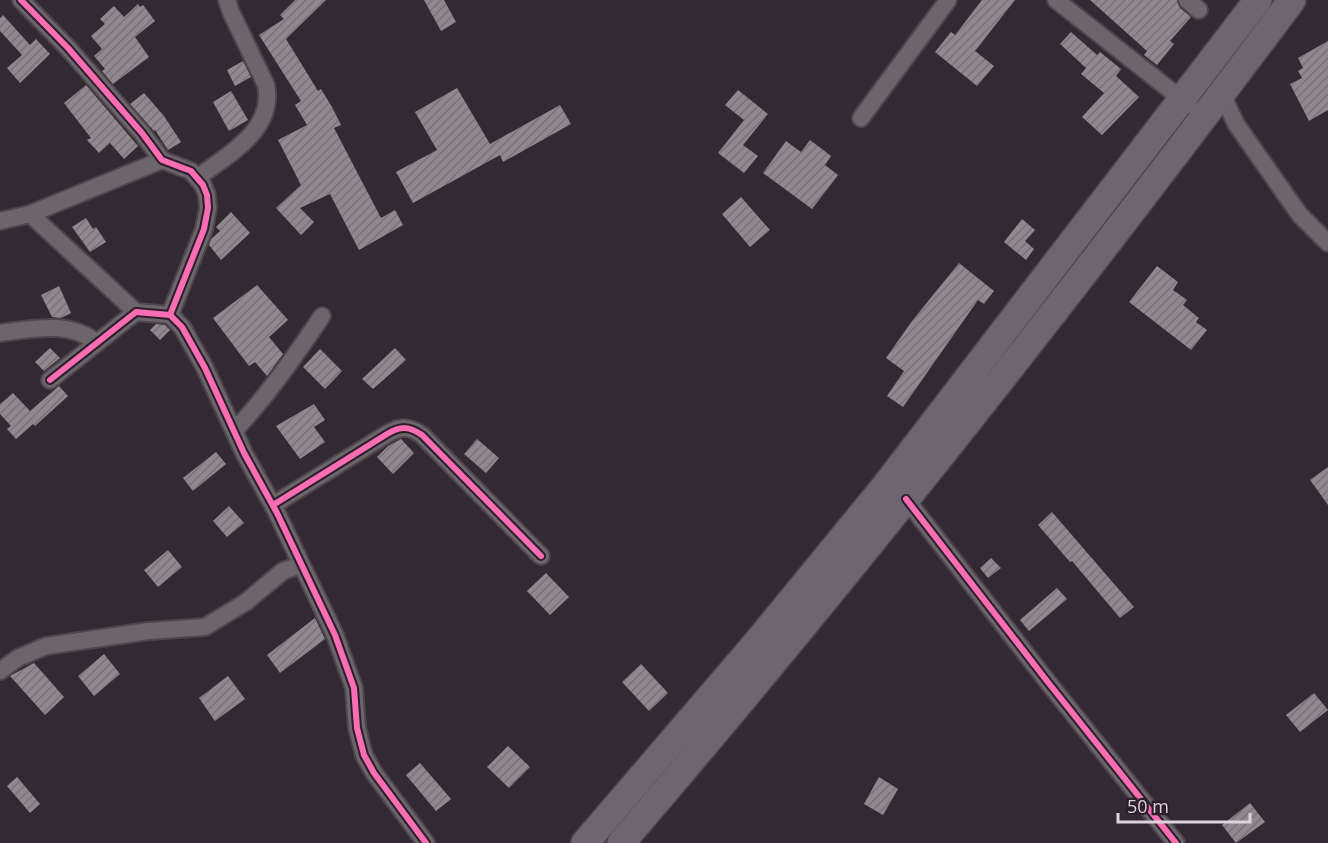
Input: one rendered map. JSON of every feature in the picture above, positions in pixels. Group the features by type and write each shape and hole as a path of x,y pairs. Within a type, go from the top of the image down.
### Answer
{"highway":[{"path":"585,843 759,640 886,485 1258,0"},
{"path":"621,843 788,645 906,499 1222,94 1292,0"}],"street":[{"path":"21,0 68,48 142,133 162,160 185,168 198,177 207,195 208,208 204,229 170,315"},
{"path":"198,177 246,141 257,129 268,96 266,85 227,0"},
{"path":"861,118 948,0"},
{"path":"1056,0 1204,117"},
{"path":"1222,94 1236,124 1290,201 1300,215 1328,243"},
{"path":"0,221 30,214 162,160"},
{"path":"30,214 136,312 170,315 182,327 205,368 335,635 354,688 359,741 364,755 374,773 426,843"},
{"path":"50,380 136,312"},
{"path":"234,431 284,373 322,316"},
{"path":"0,333 44,327 61,328 87,335 97,343"},
{"path":"273,505 397,428 409,428 422,435 541,556"},
{"path":"906,499 1176,843"},
{"path":"0,671 18,658 46,646 149,631 204,627 246,602 283,571 301,565"}],"building":[{"path":"295,0 326,0 286,39 318,91 321,89 332,107 341,125 334,128 381,218 395,210 403,225 359,250 330,194 300,208 314,222 301,235 276,208 301,185 278,140 307,125 295,105 301,101 259,35 284,19 280,15"},
{"path":"424,0 444,0 456,22 441,31"},
{"path":"982,0 1015,0 975,51 994,66 977,86 935,52 951,32 955,35"},
{"path":"1090,0 1177,0 1180,8 1191,17 1170,41 1174,44 1157,65 1144,55 1147,51"},
{"path":"138,4 140,7 143,5 155,21 135,37 149,57 113,84 102,71 105,69 94,56 102,49 91,36 105,24 100,19 114,6 124,17"},
{"path":"3,15 30,45 36,39 50,54 20,83 7,68 22,55 0,31 0,18"},
{"path":"1071,32 1097,55 1100,52 1121,69 1116,76 1139,97 1102,135 1082,117 1104,93 1081,74 1086,68 1060,44"},
{"path":"1328,41 1328,110 1309,121 1290,84 1302,78 1298,71 1303,68 1298,58"},
{"path":"243,61 251,77 235,86 227,70"},
{"path":"86,85 138,146 124,159 110,143 99,153 87,140 91,138 64,103"},
{"path":"457,88 490,144 560,105 571,124 503,162 500,155 413,203 396,172 437,150 415,112"},
{"path":"738,90 768,114 743,145 758,156 744,173 718,153 744,120 725,105"},
{"path":"231,91 248,120 229,131 213,102"},
{"path":"144,93 164,116 181,142 168,150 155,130 130,104"},
{"path":"810,140 831,156 825,165 838,175 812,209 763,173 786,141 801,152"},
{"path":"741,197 770,230 750,247 722,214"},
{"path":"231,212 250,233 221,260 209,245 211,239 220,231 216,227"},
{"path":"86,218 93,229 96,227 106,242 90,252 72,227"},
{"path":"1022,219 1035,230 1025,241 1034,249 1026,260 1004,242"},
{"path":"959,263 994,291 984,304 978,300 903,407 887,396 904,371 886,358 912,321"},
{"path":"1157,266 1178,282 1173,290 1187,300 1183,305 1199,318 1196,322 1207,330 1191,350 1129,302"},
{"path":"257,285 288,320 269,337 283,354 267,376 255,362 249,366 213,318"},
{"path":"59,286 71,313 61,318 52,317 41,295"},
{"path":"156,324 165,325 170,330 160,340 150,330"},
{"path":"50,348 60,358 44,371 35,362"},
{"path":"395,348 406,360 373,389 362,379"},
{"path":"320,349 342,371 325,389 303,367"},
{"path":"59,386 68,396 35,426 33,424 16,439 7,429 11,426 0,414 0,404 13,393 30,411"},
{"path":"314,404 325,420 314,427 325,442 300,459 276,426"},
{"path":"401,439 414,453 393,474 377,457 388,446"},
{"path":"477,439 499,458 486,473 464,454"},
{"path":"216,452 226,464 193,491 183,478"},
{"path":"1328,467 1328,505 1310,480"},
{"path":"229,506 244,523 227,537 213,521"},
{"path":"1052,512 1134,607 1120,618 1038,525"},
{"path":"168,550 182,567 158,587 144,570"},
{"path":"991,558 1001,568 988,578 980,568"},
{"path":"546,573 569,597 550,615 527,591"},
{"path":"1057,588 1067,599 1029,631 1020,620"},
{"path":"315,618 325,639 280,673 267,655"},
{"path":"104,654 120,674 94,696 78,676"},
{"path":"34,663 64,697 45,715 10,676"},
{"path":"641,664 668,693 649,711 622,682"},
{"path":"228,676 245,699 215,721 199,698"},
{"path":"1314,693 1328,710 1300,732 1286,715"},
{"path":"508,746 530,767 509,788 487,767"},
{"path":"420,763 451,799 436,811 406,775"},
{"path":"17,777 40,804 30,813 7,786"},
{"path":"879,777 898,789 883,815 864,804"},
{"path":"1250,803 1265,822 1236,843 1222,825"}],"cycle path":[{"path":"21,0 68,48 142,133 162,160 191,171 203,185 208,208 204,229 170,315"},
{"path":"50,380 136,312 170,315 182,327 205,368 244,453 277,513 335,635 354,688 357,728 364,755 374,773 426,843"},
{"path":"273,505 387,434 401,428 409,429 422,435 541,556"},
{"path":"906,499 1176,843"}]}
